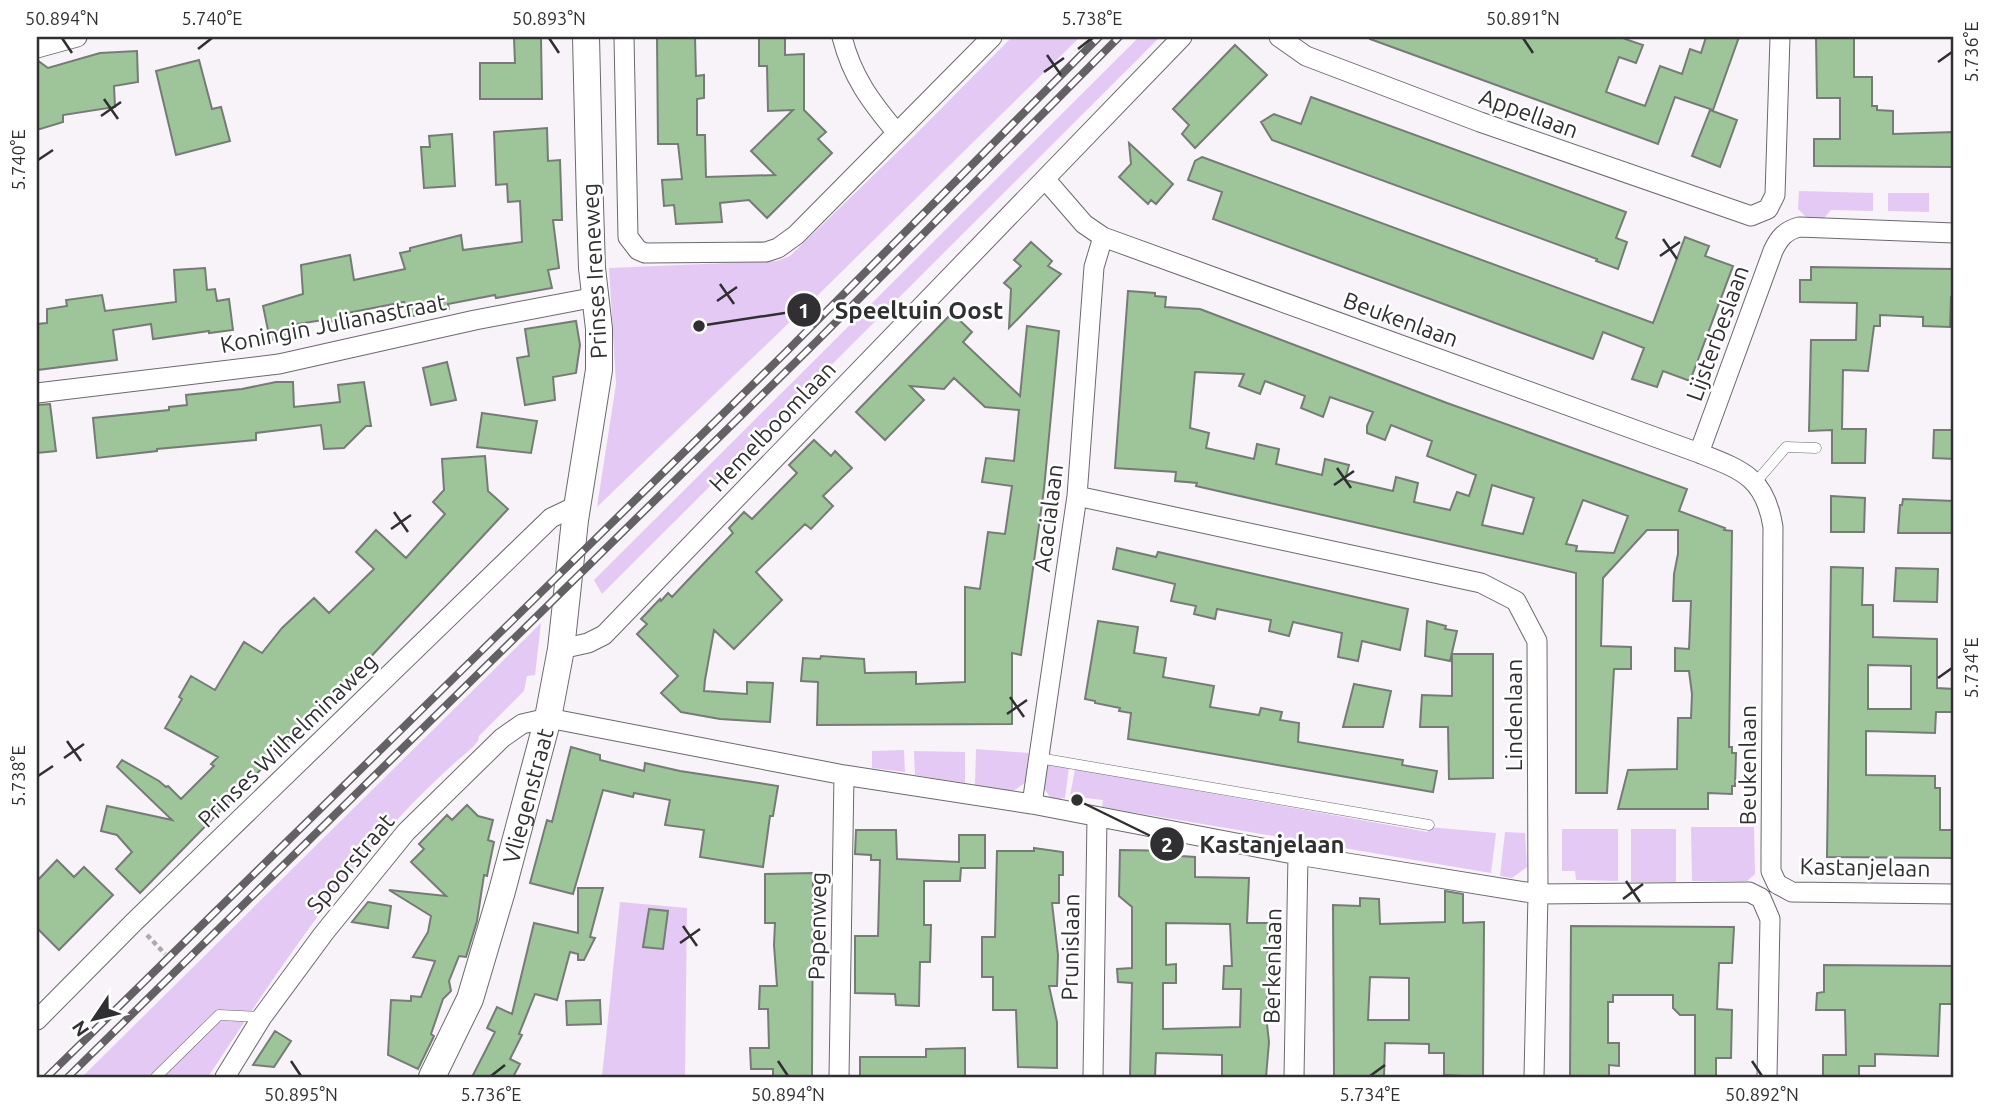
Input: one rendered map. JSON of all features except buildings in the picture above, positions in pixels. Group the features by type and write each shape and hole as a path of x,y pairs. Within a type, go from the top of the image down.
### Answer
{"main road":[{"name":"Prinses Ireneweg","path":"578,505 598,370 599,329 590,205 586,37"},
{"name":"Vliegenstraat","path":"432,1077 470,999 548,718 561,649 578,505"}],"street":[{"path":"37,48 77,37"},
{"path":"624,37 628,237 638,250 645,253 755,253 778,248 796,235 992,37"},
{"path":"842,37 848,61 869,99 897,133"},
{"name":"Hemelboomlaan","path":"561,649 589,643 604,635 1182,37"},
{"name":"Appellaan","path":"1279,37 1306,56 1492,127 1744,215 1759,215 1768,209"},
{"path":"1780,37 1777,186 1768,209 1784,233 1798,226 1954,233"},
{"name":"Beukenlaan","path":"1045,179 1084,224 1103,237 1699,453 1740,469 1756,482 1769,505 1773,527 1770,856 1771,871 1777,884"},
{"name":"Lijsterbeslaan","path":"1699,453 1773,251 1784,233"},
{"name":"Acacialaan","path":"1032,804 1077,496 1094,267 1103,237"},
{"name":"Koningin Julianastraat","path":"37,393 279,364 475,320 596,297"},
{"name":"Lindenlaan","path":"1077,496 1481,583 1516,601 1537,641 1538,894 1534,1077"},
{"name":"Prinses Wilhelminaweg","path":"37,1020 134,922 551,518 578,505"},
{"path":"548,718 844,775 1032,804 1298,855 1538,894 1749,892 1760,898 1770,919 1767,1077"},
{"name":"Spoorstraat","path":"225,1077 262,1017 324,933 406,832 502,738 522,724 548,718"},
{"name":"Papenweg","path":"839,1077 844,775"},
{"name":"Prunislaan","path":"1093,1077 1097,818"},
{"name":"Berkenlaan","path":"1294,1077 1298,855"},
{"path":"1760,898 1777,884"},
{"name":"Kastanjelaan","path":"1777,884 1792,892 1954,894"}],"lane":[{"path":"1756,482 1786,447 1816,448"},
{"path":"1039,758 1429,825"},
{"path":"156,1077 219,1015 262,1017"}],"path":[{"path":"151,940 165,954"}],"shaded area":[{"path":"1012,37 1080,37 816,297 597,507 616,384 609,268 777,261 790,256"},
{"path":"1139,37 1160,37 602,594 594,580"},
{"path":"1799,191 1873,193 1873,211 1831,210 1824,218 1806,217 1798,209"},
{"path":"1888,193 1929,193 1929,212 1888,211"},
{"path":"541,623 535,675 527,676 524,691 479,736 473,747 396,820 328,902 208,1077 82,1077"},
{"path":"976,749 1029,753 1025,783 1013,791 975,785"},
{"path":"904,750 905,772 872,768 872,751"},
{"path":"914,751 965,752 965,783 915,775"},
{"path":"1046,762 1069,767 1065,798 1061,798 1061,801 1052,800 1043,787"},
{"path":"1075,769 1428,832 1429,827 1496,833 1491,873 1102,807 1103,800 1070,796"},
{"path":"1691,827 1754,827 1755,874 1747,881 1692,881"},
{"path":"1562,829 1618,829 1618,881 1576,880 1575,871 1562,871"},
{"path":"1631,829 1676,829 1676,882 1631,882"},
{"path":"1505,832 1525,833 1527,867 1512,878 1500,876"},
{"path":"620,902 687,908 685,1077 602,1077"}],"railway":[{"path":"47,1077 786,352 1099,37"},
{"path":"68,1077 818,340 1119,37"}],"place":[{"name":"Speeltuin Oost","path":"699,326"},
{"name":"Kastanjelaan","path":"1077,800"}]}
